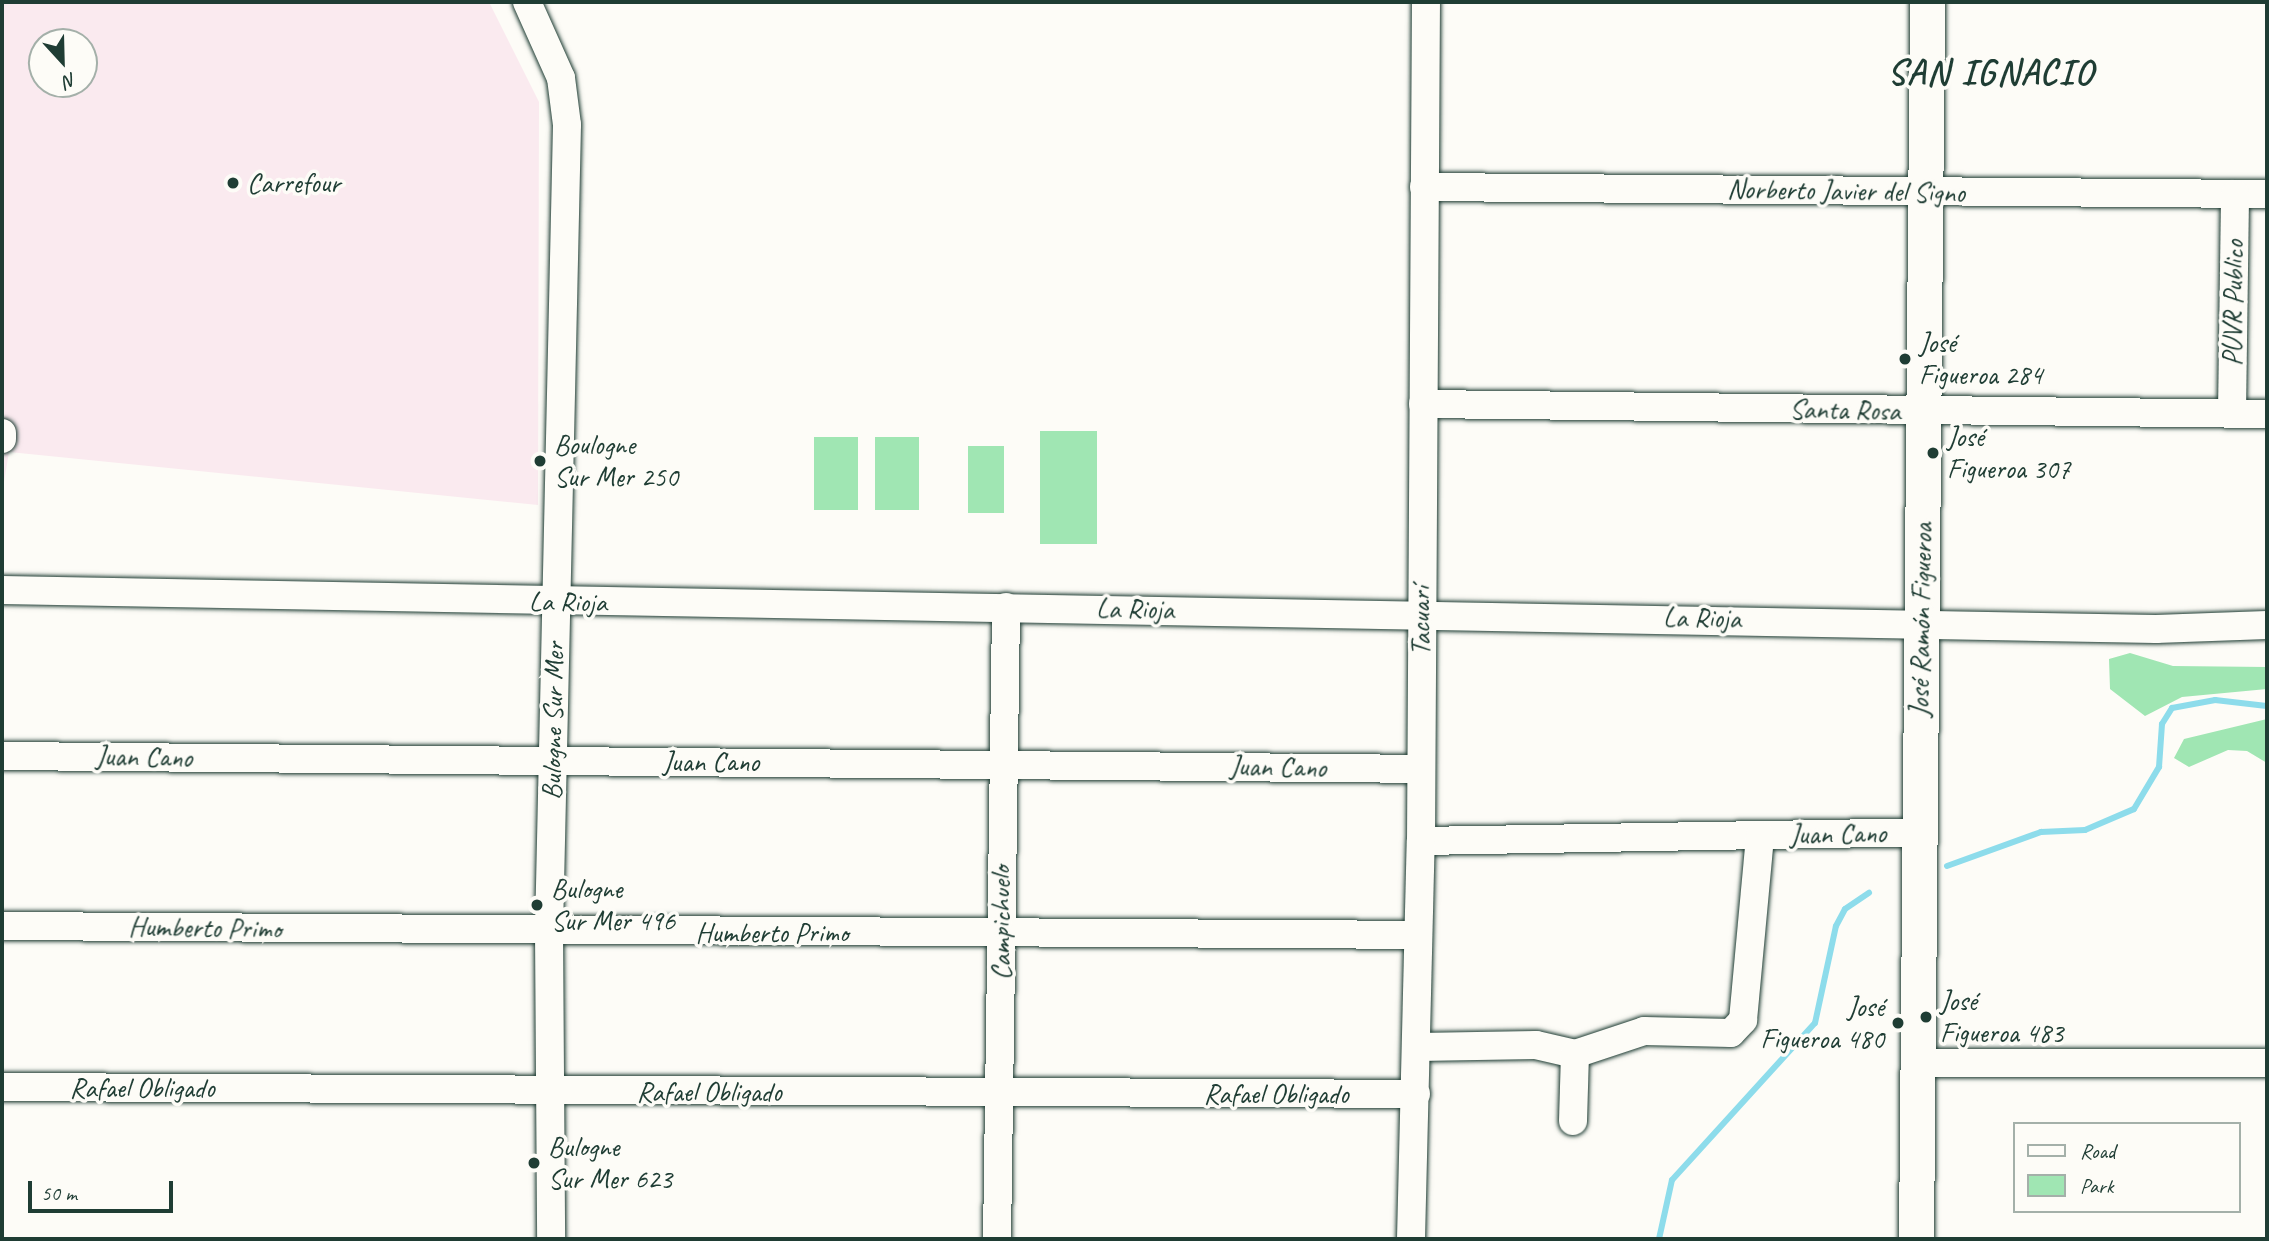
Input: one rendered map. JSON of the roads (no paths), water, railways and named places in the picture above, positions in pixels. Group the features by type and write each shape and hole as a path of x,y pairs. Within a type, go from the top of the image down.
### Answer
{"main road":[{"name":"José Ramón Figueroa","path":"1916,1239 1920,623 1928,192 1927,2"}],"street":[{"name":"Bulogne Sur Mer","path":"527,2 566,102 549,932 553,1091 551,1239"},
{"name":"Tacuarí","path":"1411,1239 1418,1047 1417,935 1421,841 1426,2"},
{"name":"Norberto Javier del Signo","path":"1424,187 2267,194"},
{"name":"PUVR Publico","path":"2232,413 2235,194"},
{"name":"Santa Rosa","path":"1423,404 2267,414"},
{"path":"2,433 2,439"},
{"name":"La Rioja","path":"2,590 556,602 1422,613 1920,623 2267,625"},
{"name":"Campichuelo","path":"997,1239 1002,933 1001,764 1006,607"},
{"name":"Juan Cano","path":"2,756 1421,768"},
{"name":"Juan Cano","path":"1421,841 1919,832"},
{"path":"1418,1047 1536,1045 1575,1054 1644,1031 1719,1035 1738,1028 1760,836"},
{"name":"Humberto Primo","path":"2,926 549,932 1417,935"},
{"path":"1573,1121 1575,1054"},
{"path":"1917,1063 2267,1063"},
{"name":"Rafael Obligado","path":"2,1087 1416,1094"}],"waterway":[{"path":"1947,866 2041,832 2085,830 2134,809 2159,767 2162,724 2172,708 2215,700 2267,706"},
{"path":"1659,1239 1672,1180 1815,1023 1836,926 1845,909 1869,893"}],"place":[{"name":"Carrefour","path":"233,183"},
{"name":"José Figueroa 284","path":"1905,359"},
{"name":"José Figueroa 307","path":"1933,453"},
{"name":"Boulogne Sur Mer 250","path":"540,461"},
{"name":"Bulogne Sur Mer 496","path":"537,905"},
{"name":"José Figueroa 483","path":"1926,1017"},
{"name":"José Figueroa 480","path":"1898,1023"},
{"name":"Bulogne Sur Mer 623","path":"534,1163"}],"district":[{"name":"SAN IGNACIO","path":"1991,73"}]}
